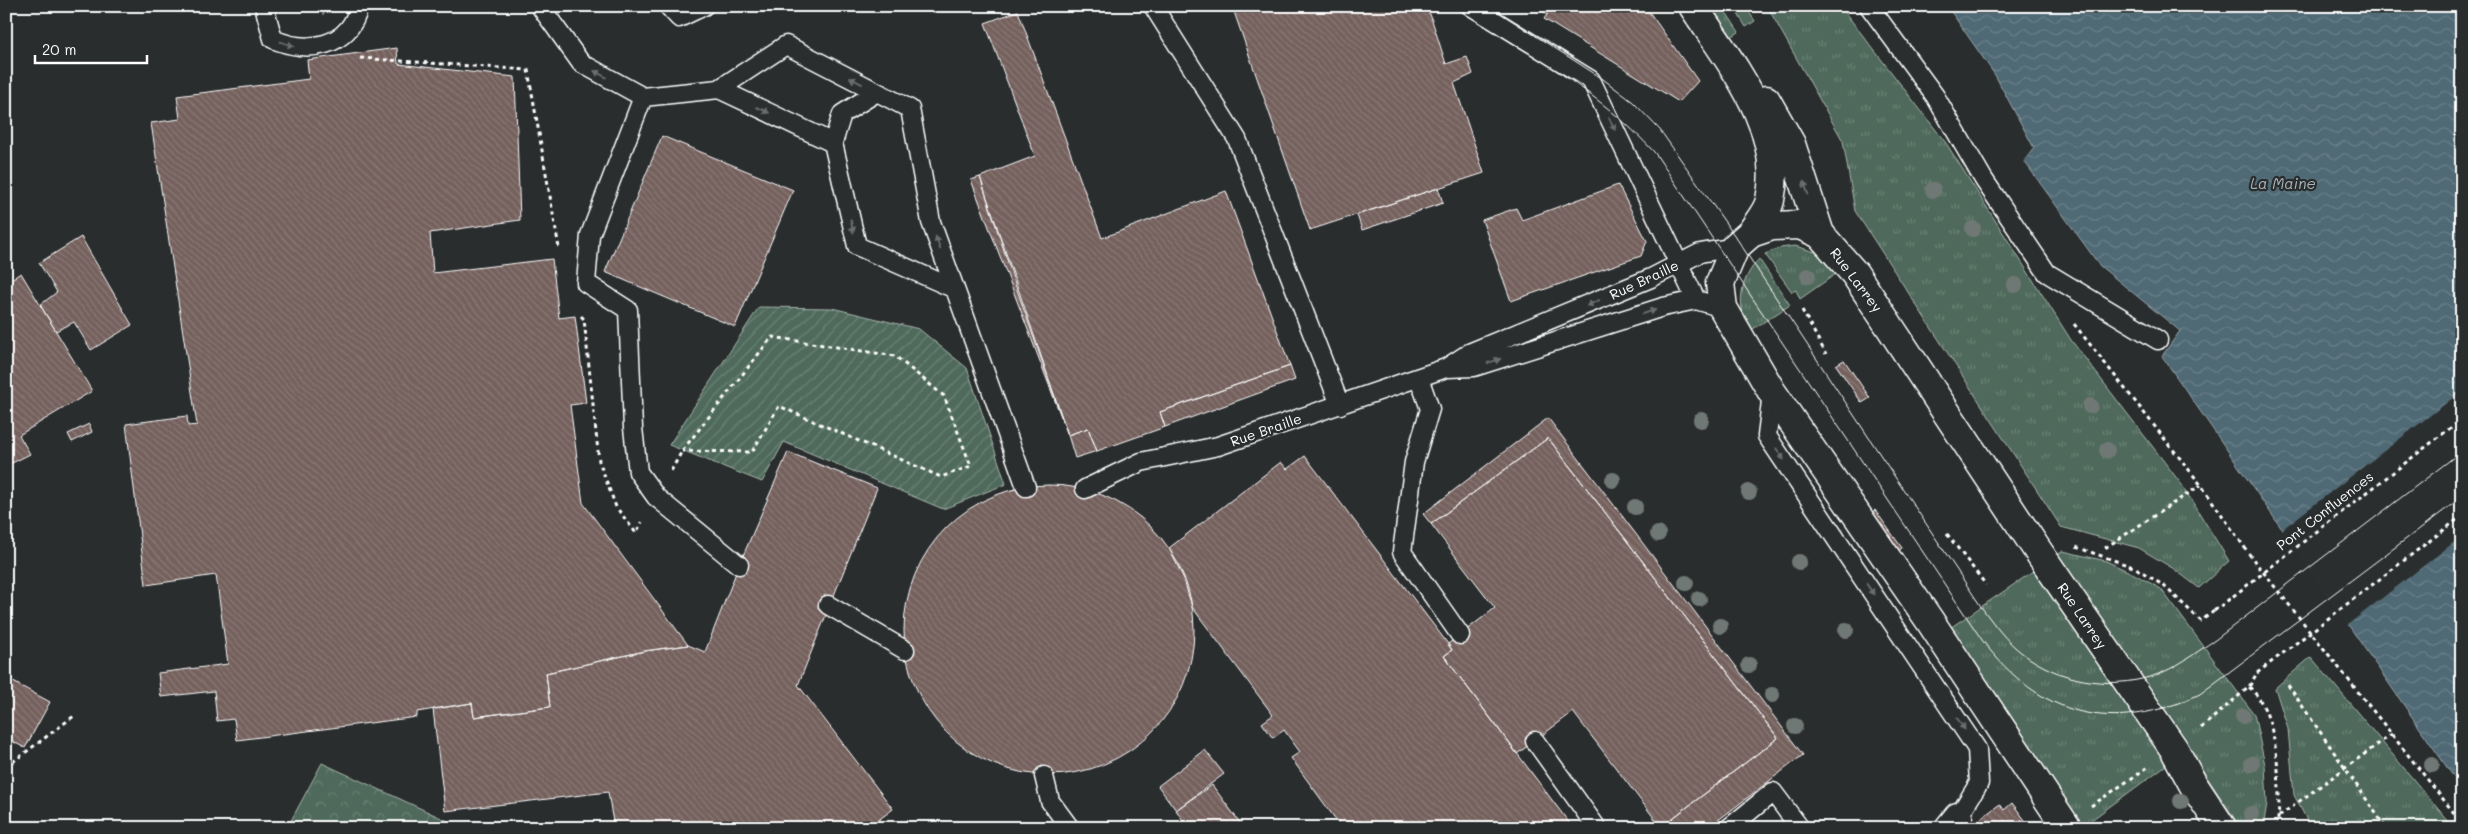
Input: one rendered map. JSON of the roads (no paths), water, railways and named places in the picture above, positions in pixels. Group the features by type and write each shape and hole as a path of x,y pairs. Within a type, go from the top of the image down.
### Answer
{"street":[{"path":"1693,6 1729,60 1760,115 1773,166 1770,202 1743,240 1720,283 1723,308 1772,392 1930,621 2066,826"},
{"path":"1729,60 1771,105 1783,128 1808,193 1820,234"},
{"name":"Rue Larrey","path":"1743,240 1783,224 1800,225 1820,234 1855,274 2038,551 2174,750 2193,784 2222,828"}],"lane":[{"path":"264,6 274,39 289,46 306,48 323,45 338,37 350,26 359,6"},
{"path":"540,6 581,63 643,97 719,89 786,45 910,110 931,222 1026,487"},
{"path":"668,6 679,18 704,6"},
{"path":"1153,6 1237,139 1340,405"},
{"path":"1470,6 1591,80 1696,300"},
{"path":"1869,6 1935,96 1984,180 2047,274 2158,340"},
{"path":"719,89 833,143"},
{"path":"877,92 842,114 833,143 857,246 955,289"},
{"path":"643,97 590,234 586,283 628,310 633,428 638,472 656,497 739,565"},
{"name":"Rue Braille","path":"1085,489 1141,462 1218,446 1446,368 1469,353 1561,317 1651,278 1700,253 1743,240"},
{"name":"Rue Braille","path":"1446,368 1474,367 1663,307 1696,300 1723,308"},
{"path":"1419,378 1430,409 1414,462 1402,552 1460,635"},
{"path":"1772,392 1767,436 1977,749 1979,782 1953,822"},
{"path":"828,605 905,650"},
{"path":"1535,741 1597,828"},
{"path":"1044,776 1050,801 1070,828"},
{"path":"1729,828 1773,792 1800,828"}],"water":[{"name":"La Maine","path":"1947,6 2462,6 2462,789 2162,356 2180,331 2100,266 2024,161 2034,148 1995,75"}],"tram line":[{"path":"1452,6 1533,55 1585,90 1633,130 1655,153 1982,640 2005,666 2029,687 2054,702 2080,712 2108,715 2137,714 2168,707 2200,694 2462,497"},
{"path":"1489,6 1603,79 1633,102 1660,130 1739,242 1982,608 2000,632 2016,648 2036,663 2068,676 2102,682 2136,680 2153,676 2169,669 2215,640 2462,451"}]}
